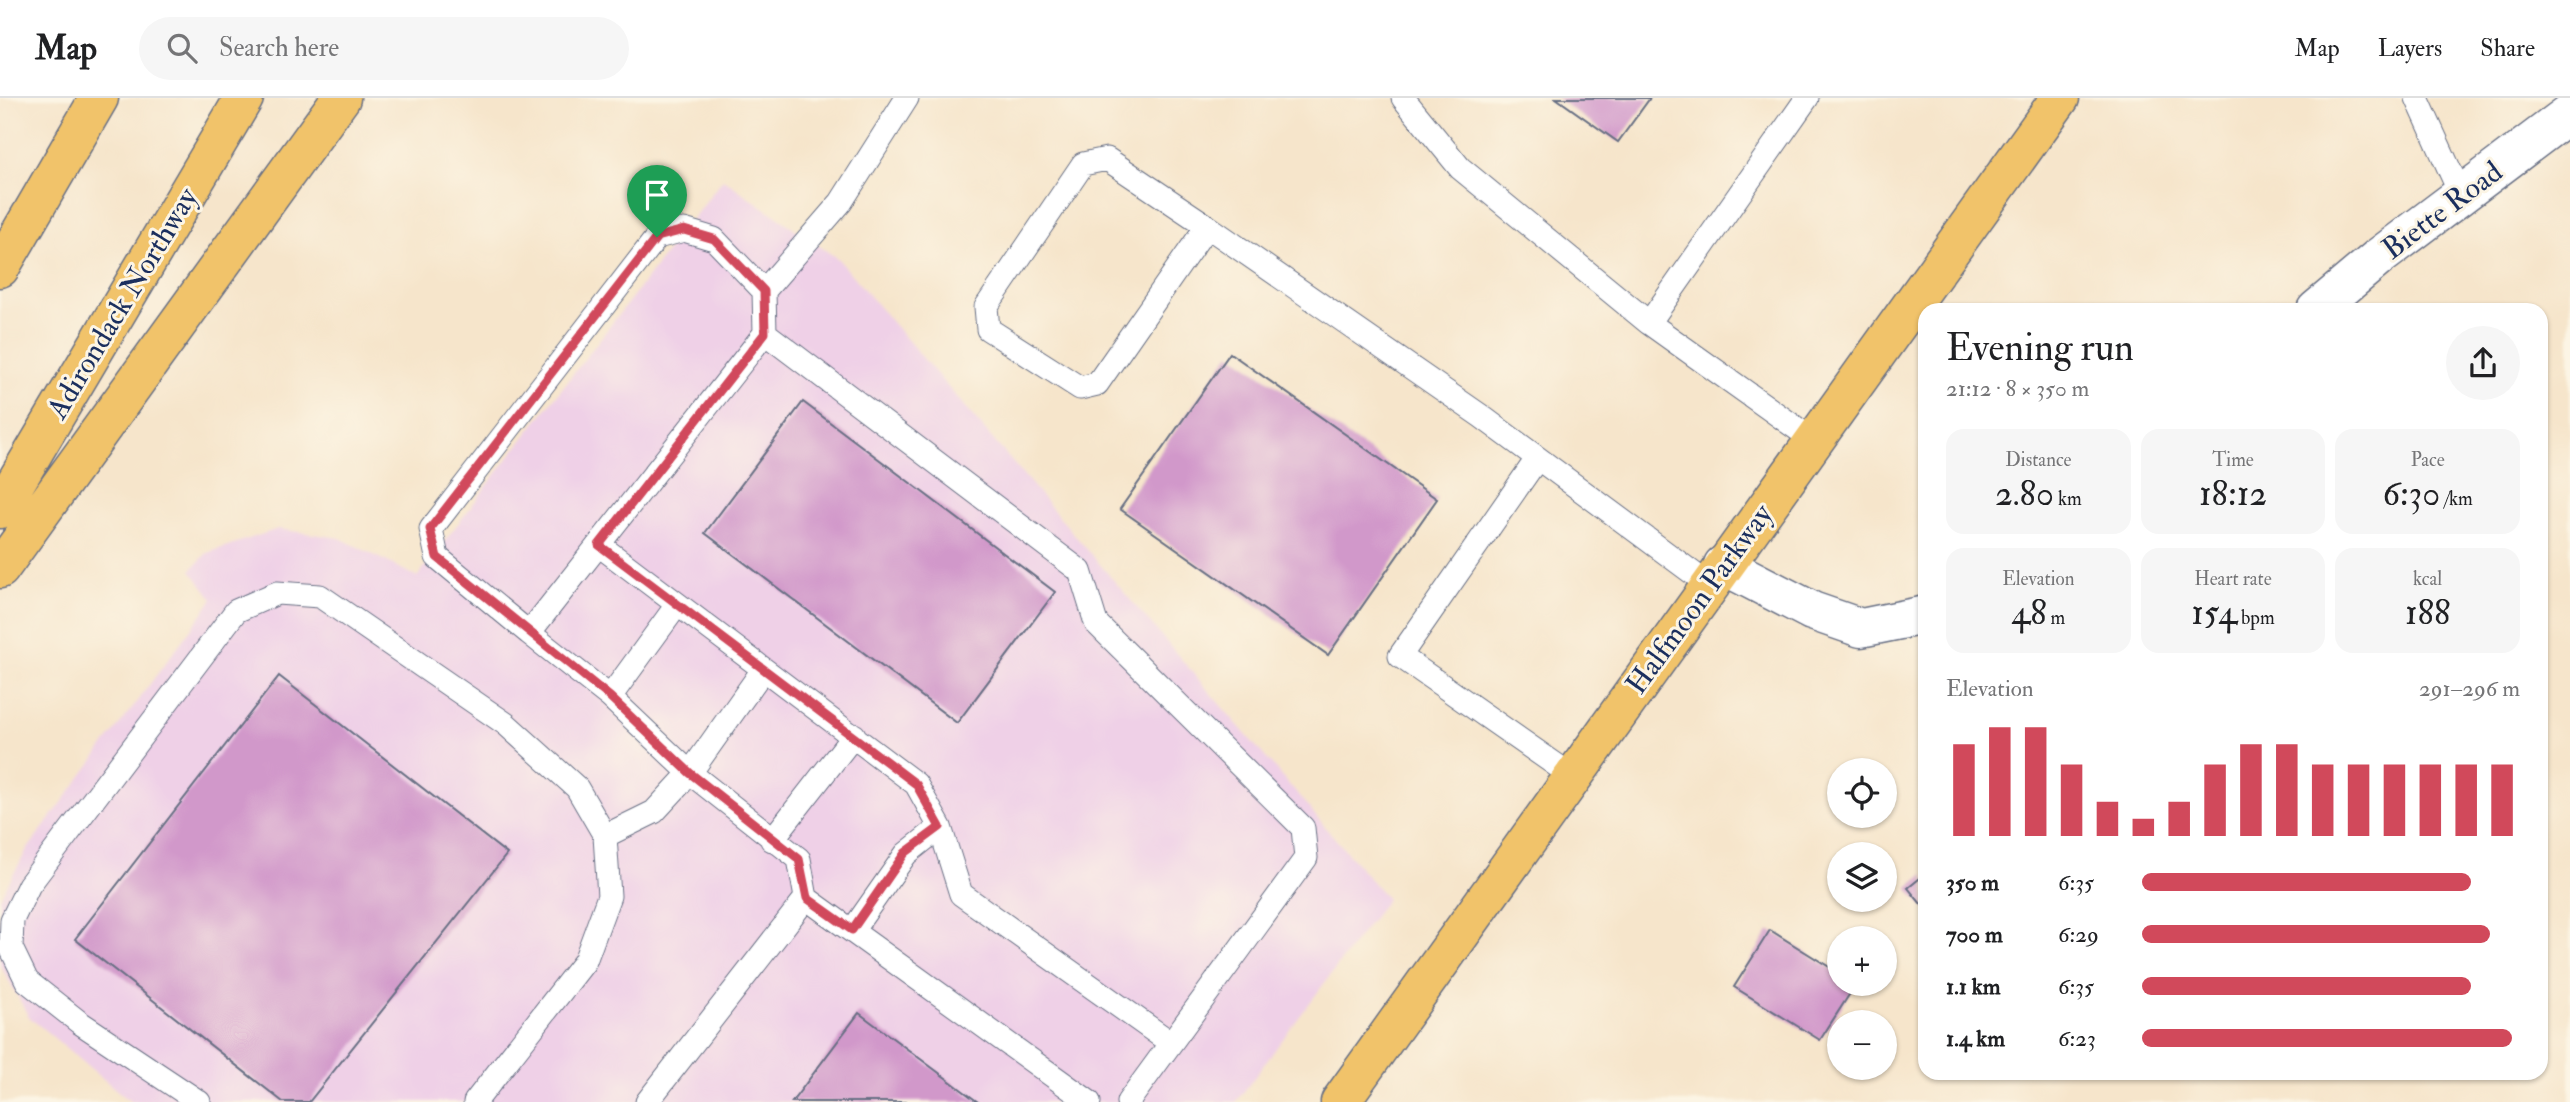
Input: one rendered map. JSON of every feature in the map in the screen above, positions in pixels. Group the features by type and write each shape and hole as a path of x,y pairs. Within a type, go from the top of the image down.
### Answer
{"main road":[{"path":"0,268 99,98"},
{"name":"Adirondack Northway","path":"0,509 244,98"},
{"path":"0,569 341,98"},
{"name":"Halfmoon Parkway","path":"1340,1102 2060,98"}],"street":[{"name":"Biette Road","path":"2325,303 2570,113"},
{"path":"1716,575 1861,628 1918,616"}],"lane":[{"path":"529,634 765,333 764,291 841,202 907,98"},
{"path":"1404,98 1460,168 1649,323 1813,440"},
{"path":"1649,323 1807,98"},
{"path":"2417,98 2461,195"},
{"path":"1206,226 1097,384 1080,388 988,329 986,307 1083,164 1107,159 1206,226 1537,458 1716,575"},
{"path":"764,291 714,239 684,230 657,237 430,529 437,557 610,697 690,773 799,859 807,898 1089,1102"},
{"path":"765,333 1080,571 1096,623 1303,828 1306,858 1128,1102"},
{"path":"1537,458 1400,656 1572,776"},
{"path":"599,545 916,784 940,827 961,894 1171,1043"},
{"path":"199,1102 79,1022 27,981 11,948 12,920 29,885 236,611 277,593 320,596 506,724 577,788 605,836 609,896 585,961 475,1102"},
{"path":"610,697 677,605"},
{"path":"605,836 654,812 690,773 763,670"},
{"path":"772,840 854,735"},
{"path":"852,930 905,853 940,827"},
{"path":"647,1102 807,898"}],"shaded area":[{"path":"723,179 838,259 1387,899 1236,1102 131,1102 29,1017 0,965 0,898 27,850 213,599 191,570 207,553 278,529 340,538 417,577"}],"building":[{"path":"1556,98 1650,98 1618,142"},
{"path":"1230,353 1437,499 1328,655 1120,509"},
{"path":"803,402 1055,592 957,723 705,533"},
{"path":"279,676 507,854 309,1102 283,1102 75,939"},
{"path":"1918,880 1918,900 1908,888"},
{"path":"1770,930 1827,966 1827,996 1848,996 1839,1010 1827,1010 1827,1029 1820,1040 1734,987"},
{"path":"859,1013 978,1102 792,1102"}],"route":[{"path":"684,230 714,239 764,291 765,333 599,545 916,784 940,827 905,853 852,930 807,898 799,859 690,773 610,697 437,557 430,529 657,237 684,230"}]}
